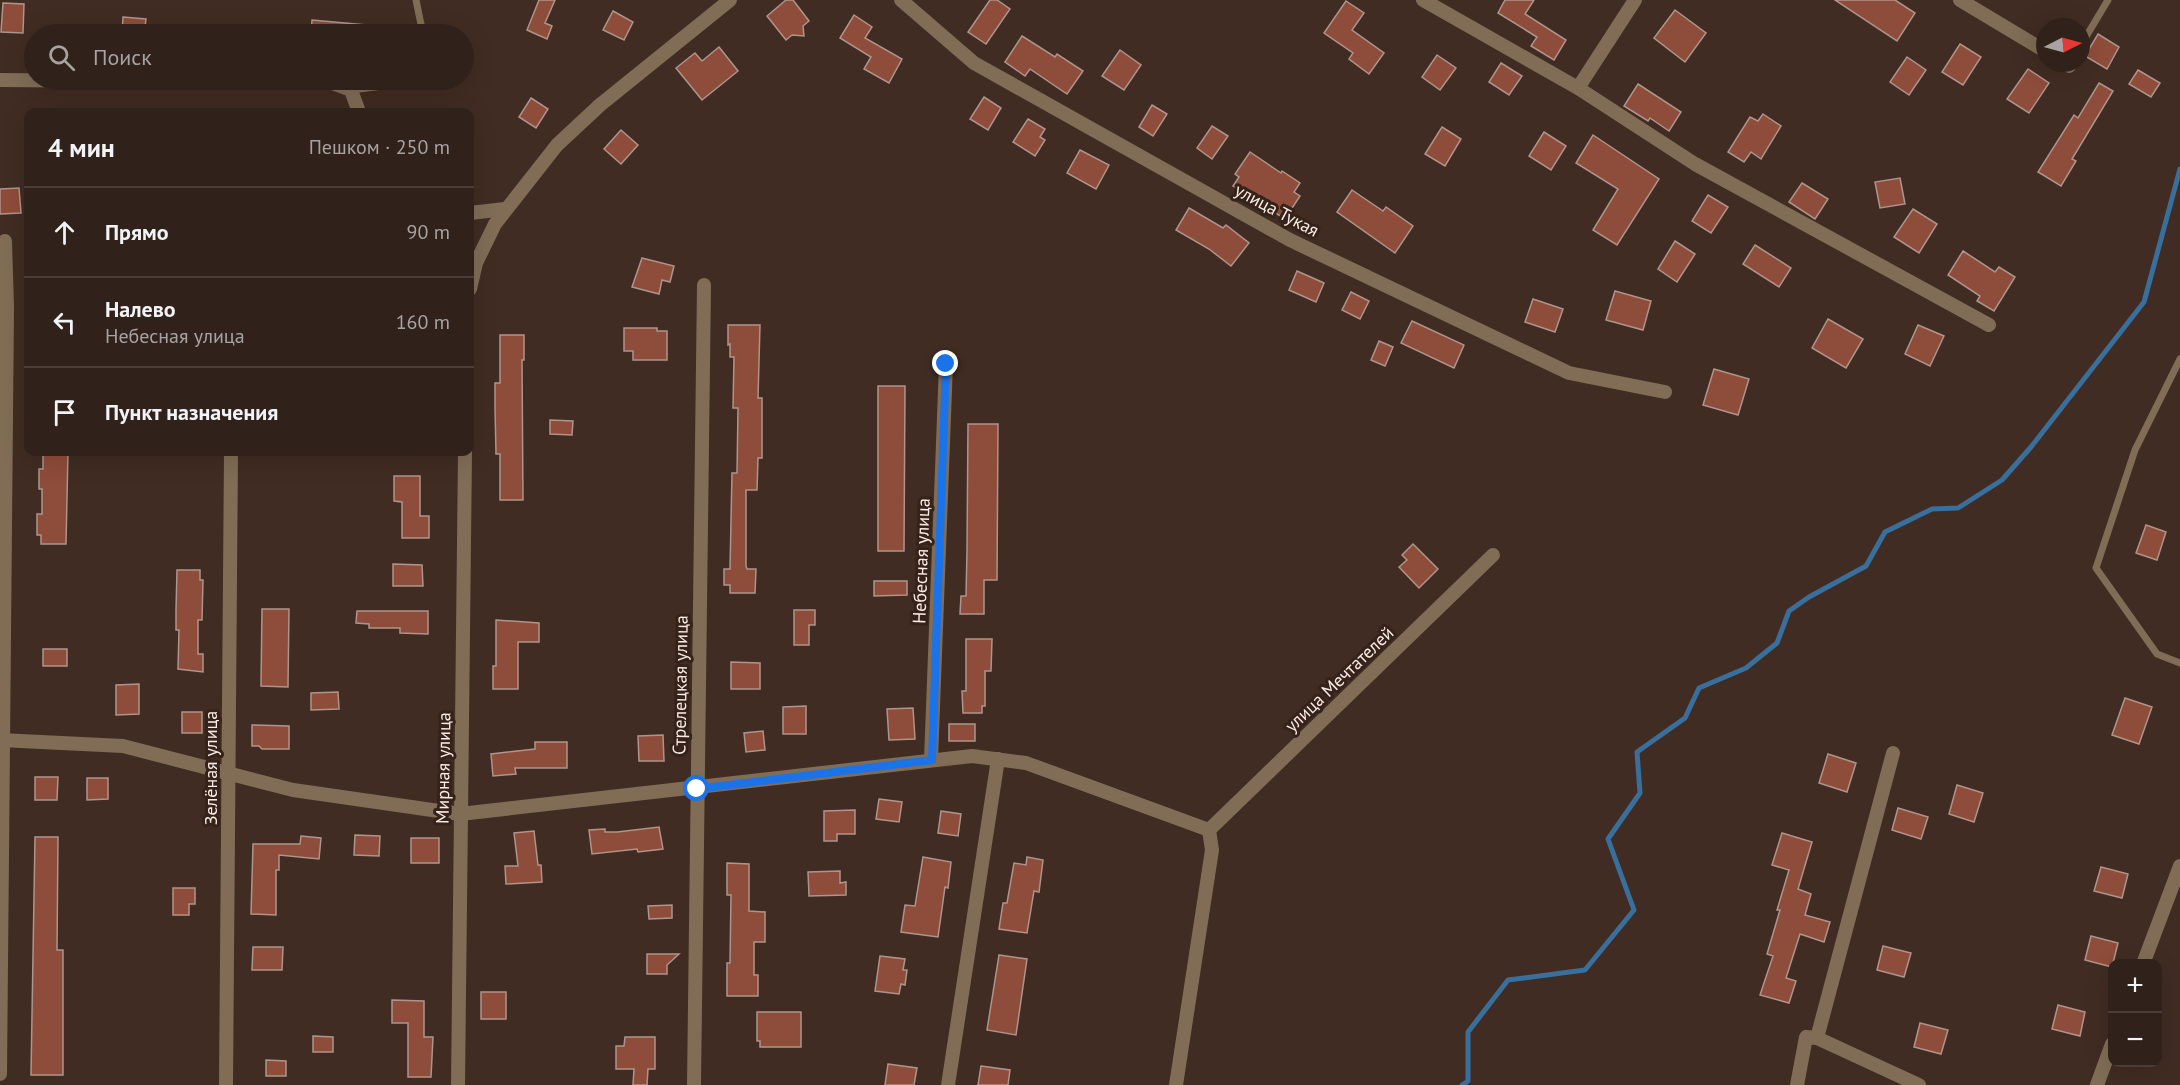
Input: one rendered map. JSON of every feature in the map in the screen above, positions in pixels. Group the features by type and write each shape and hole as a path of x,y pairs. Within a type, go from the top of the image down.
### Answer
{"street":[{"path":"474,272 476,263 505,209 557,145 600,105 730,0"},
{"name":"улица Тукая","path":"901,0 974,63 1290,240 1569,373 1665,392"},
{"path":"1423,0 1578,88 1695,164 1989,325"},
{"path":"1578,88 1635,0"},
{"path":"1960,0 2036,46"},
{"path":"0,80 24,80"},
{"path":"351,90 358,108"},
{"path":"474,213 505,209"},
{"path":"0,1074 6,241"},
{"name":"Стрелецкая улица","path":"694,1085 704,285"},
{"name":"Небесная улица","path":"932,760 946,364"},
{"name":"Зелёная улица","path":"226,1085 231,456"},
{"name":"Мирная улица","path":"458,1085 465,456"},
{"name":"улица Мечтателей","path":"1209,830 1493,555"},
{"path":"2,740 123,746 293,790 460,814 697,789 972,756 1026,763 1209,830 1212,850 1176,1085"},
{"path":"1817,1038 1893,753"},
{"path":"948,1085 998,759"},
{"path":"2145,959 2180,866"},
{"path":"1797,1085 1806,1037 1817,1038 1919,1085"},
{"path":"2097,1085 2108,1055"}],"lane":[{"path":"416,0 421,24"},
{"path":"2090,30 2108,0"},
{"path":"2180,359 2135,450 2096,568 2157,654 2180,663"}],"building":[{"path":"539,0 555,0 545,23 552,26 547,39 527,30"},
{"path":"786,0 793,0 809,21 803,26 804,36 792,35 786,40 767,16"},
{"path":"990,0 997,0 1010,9 986,44 968,32"},
{"path":"1505,0 1534,0 1525,14 1566,40 1554,60 1531,46 1537,37 1498,13"},
{"path":"1835,0 1895,0 1915,13 1897,41"},
{"path":"1346,1 1364,13 1352,30 1384,53 1369,74 1349,59 1353,53 1324,33"},
{"path":"3,3 24,4 23,33 1,32"},
{"path":"1675,10 1706,33 1685,62 1654,38"},
{"path":"613,11 633,22 624,40 603,30"},
{"path":"854,15 872,27 865,38 902,59 889,83 864,69 871,57 840,38"},
{"path":"123,17 146,19 145,24 123,24"},
{"path":"312,20 355,24 312,24"},
{"path":"2098,34 2119,47 2107,69 2090,59 2090,48"},
{"path":"1022,36 1055,57 1057,54 1083,71 1067,94 1030,69 1025,76 1005,62"},
{"path":"1960,44 1981,57 1963,85 1942,72"},
{"path":"719,47 738,71 702,100 676,68 695,53 702,61"},
{"path":"1120,50 1141,65 1124,90 1102,76"},
{"path":"1437,55 1456,68 1440,90 1422,77"},
{"path":"1907,57 1926,70 1909,95 1890,82"},
{"path":"1501,63 1522,76 1509,95 1489,82"},
{"path":"2028,69 2049,83 2029,113 2007,99"},
{"path":"2138,70 2160,83 2151,97 2129,84"},
{"path":"2099,83 2113,91 2072,159 2076,161 2061,186 2038,172 2074,115 2078,118"},
{"path":"1638,84 1681,112 1669,131 1650,118 1648,121 1624,106"},
{"path":"984,97 1001,108 988,130 970,119"},
{"path":"531,98 548,109 536,128 519,117"},
{"path":"1152,105 1167,114 1153,136 1139,127"},
{"path":"1763,114 1781,126 1761,159 1751,152 1744,162 1728,152 1750,117 1758,121"},
{"path":"1028,119 1045,129 1040,137 1045,140 1035,156 1013,142"},
{"path":"1212,126 1228,136 1212,159 1197,148"},
{"path":"1442,127 1461,139 1445,166 1425,154"},
{"path":"621,130 638,145 621,164 604,149"},
{"path":"1544,132 1566,146 1551,170 1529,156"},
{"path":"1593,135 1659,179 1617,245 1593,230 1618,189 1576,163"},
{"path":"1080,150 1109,165 1096,189 1067,173"},
{"path":"1250,152 1300,183 1294,192 1300,196 1285,219 1233,186 1239,177 1235,174"},
{"path":"1900,178 1905,204 1880,208 1875,182"},
{"path":"1802,183 1828,199 1815,219 1789,202"},
{"path":"19,188 21,213 0,214 0,189"},
{"path":"1352,190 1383,211 1386,207 1413,226 1395,253 1337,212"},
{"path":"1708,195 1728,207 1711,233 1692,221"},
{"path":"1189,208 1223,228 1226,225 1249,243 1231,266 1209,249 1176,230"},
{"path":"1913,209 1937,224 1919,253 1894,237"},
{"path":"1675,241 1695,254 1677,282 1658,269"},
{"path":"1755,245 1791,268 1779,287 1743,264"},
{"path":"1963,251 1995,272 1999,267 2015,277 1994,311 1977,301 1980,296 1948,275"},
{"path":"642,258 674,266 670,282 662,280 659,294 632,287"},
{"path":"1297,271 1324,283 1316,302 1289,290"},
{"path":"1615,291 1651,301 1643,330 1606,320"},
{"path":"1351,292 1369,301 1360,319 1342,310"},
{"path":"1533,299 1563,309 1555,332 1525,322"},
{"path":"1828,319 1863,339 1846,368 1812,348"},
{"path":"1412,321 1464,345 1454,368 1401,343"},
{"path":"728,325 760,325 758,398 762,398 762,458 758,458 757,490 746,490 746,566 747,569 756,569 755,593 730,593 730,585 724,585 724,569 730,569 732,473 737,473 738,408 733,408 734,357 730,357"},
{"path":"1918,325 1944,336 1930,366 1905,354"},
{"path":"624,328 657,328 657,331 667,331 667,360 633,360 633,351 624,351"},
{"path":"500,335 524,335 524,360 522,360 523,500 500,500 500,454 496,454 495,383 500,383"},
{"path":"1379,341 1393,347 1385,366 1371,360"},
{"path":"1714,369 1749,379 1738,415 1703,405"},
{"path":"878,386 905,386 904,551 878,551"},
{"path":"550,420 573,421 572,435 550,434"},
{"path":"968,424 998,424 997,580 984,580 984,614 960,614 961,596 966,596"},
{"path":"43,456 68,456 66,544 41,544 41,535 37,535 37,514 42,514 39,469 43,469"},
{"path":"394,476 420,476 420,516 429,516 429,538 402,538 402,502 394,501"},
{"path":"2146,525 2166,532 2157,560 2136,553"},
{"path":"1413,544 1438,569 1419,588 1399,567 1407,560 1402,555"},
{"path":"393,564 422,565 423,586 393,586"},
{"path":"177,570 200,570 200,580 203,580 202,620 198,620 198,654 203,654 203,672 178,669"},
{"path":"874,581 907,581 907,595 874,596"},
{"path":"262,609 289,609 288,687 261,686"},
{"path":"794,610 815,610 815,625 809,625 809,645 794,645"},
{"path":"357,611 428,611 428,634 400,633 400,628 369,628 369,624 356,623"},
{"path":"496,620 539,623 539,642 518,642 518,689 493,689 493,666 496,666"},
{"path":"966,639 992,639 991,671 985,671 985,706 982,706 982,713 963,713 962,691 966,691"},
{"path":"43,649 67,649 67,666 43,666"},
{"path":"731,662 760,663 760,689 731,689"},
{"path":"139,684 139,714 116,715 116,685"},
{"path":"338,692 339,709 311,710 311,693"},
{"path":"2125,698 2152,707 2139,744 2112,735"},
{"path":"806,706 806,734 783,734 783,707"},
{"path":"913,708 915,739 889,740 887,709"},
{"path":"182,712 202,712 202,733 182,733"},
{"path":"949,724 975,724 975,741 949,741"},
{"path":"252,725 289,726 289,749 262,749 259,746 252,746"},
{"path":"763,731 765,750 746,752 744,733"},
{"path":"663,735 664,761 639,761 638,736"},
{"path":"535,742 567,742 567,768 515,768 516,774 493,776 491,754 535,749"},
{"path":"1828,754 1856,763 1847,792 1819,783"},
{"path":"35,777 58,777 57,800 35,800"},
{"path":"87,778 108,778 108,799 87,800"},
{"path":"1957,785 1983,793 1974,822 1949,814"},
{"path":"879,799 902,802 899,822 876,819"},
{"path":"1898,808 1928,817 1921,839 1892,830"},
{"path":"855,810 855,834 837,834 837,841 824,841 824,811"},
{"path":"941,811 961,814 958,836 938,833"},
{"path":"659,827 663,849 638,852 637,849 592,854 589,830 605,829 605,832 617,832"},
{"path":"534,831 542,882 506,884 505,866 518,866 514,833"},
{"path":"1782,833 1812,842 1798,889 1811,894 1805,915 1830,922 1824,942 1800,934 1786,978 1796,981 1789,1003 1760,995 1773,956 1767,954 1789,870 1772,865"},
{"path":"355,835 380,836 379,856 354,855"},
{"path":"301,836 321,838 319,859 279,855 279,870 276,870 276,915 251,914 253,844 300,844"},
{"path":"35,837 58,837 57,950 63,950 63,1075 31,1075"},
{"path":"411,838 439,838 439,863 411,863"},
{"path":"923,857 951,862 938,937 901,932 905,905 915,906"},
{"path":"1027,857 1043,860 1039,892 1034,891 1027,933 999,929 1003,903 1007,903 1014,863 1026,865"},
{"path":"727,863 749,864 749,911 765,912 765,942 754,942 754,975 758,975 758,996 727,996 731,895 727,895"},
{"path":"2101,867 2128,874 2122,898 2094,891"},
{"path":"840,871 840,883 846,882 846,895 809,896 808,872"},
{"path":"173,888 195,888 195,904 189,904 189,915 173,915"},
{"path":"672,905 672,918 649,919 648,906"},
{"path":"2091,936 2118,943 2114,959 2108,959 2108,966 2085,960"},
{"path":"1883,946 1911,953 1904,977 1877,970"},
{"path":"253,947 283,947 282,970 252,970"},
{"path":"647,954 679,954 667,965 667,974 647,974"},
{"path":"999,955 1027,959 1016,1035 987,1030"},
{"path":"880,956 905,959 903,970 907,970 905,985 901,984 899,994 875,991"},
{"path":"481,992 506,992 506,1019 481,1019"},
{"path":"392,1000 424,1001 424,1037 433,1037 431,1077 408,1077 408,1023 392,1023"},
{"path":"2058,1005 2085,1012 2080,1036 2052,1029"},
{"path":"757,1012 801,1012 801,1047 760,1047 760,1041 757,1041"},
{"path":"1920,1023 1948,1030 1941,1054 1914,1047"},
{"path":"313,1036 333,1037 333,1052 313,1052"},
{"path":"625,1037 655,1037 655,1069 648,1069 647,1085 633,1085 634,1069 616,1069 616,1046 624,1046"},
{"path":"266,1060 286,1061 286,1076 266,1076"},
{"path":"888,1064 917,1068 914,1085 885,1085"},
{"path":"981,1066 1010,1070 1008,1085 978,1085"}],"waterway":[{"path":"1462,1085 1468,1081 1468,1032 1508,980 1585,970 1634,910 1608,839 1640,793 1637,752 1685,718 1699,688 1746,668 1777,643 1789,611 1809,597 1866,566 1885,532 1932,509 1958,508 2002,480 2031,447 2144,302 2180,169"}],"route":[{"path":"697,789 932,760 946,364"}]}
